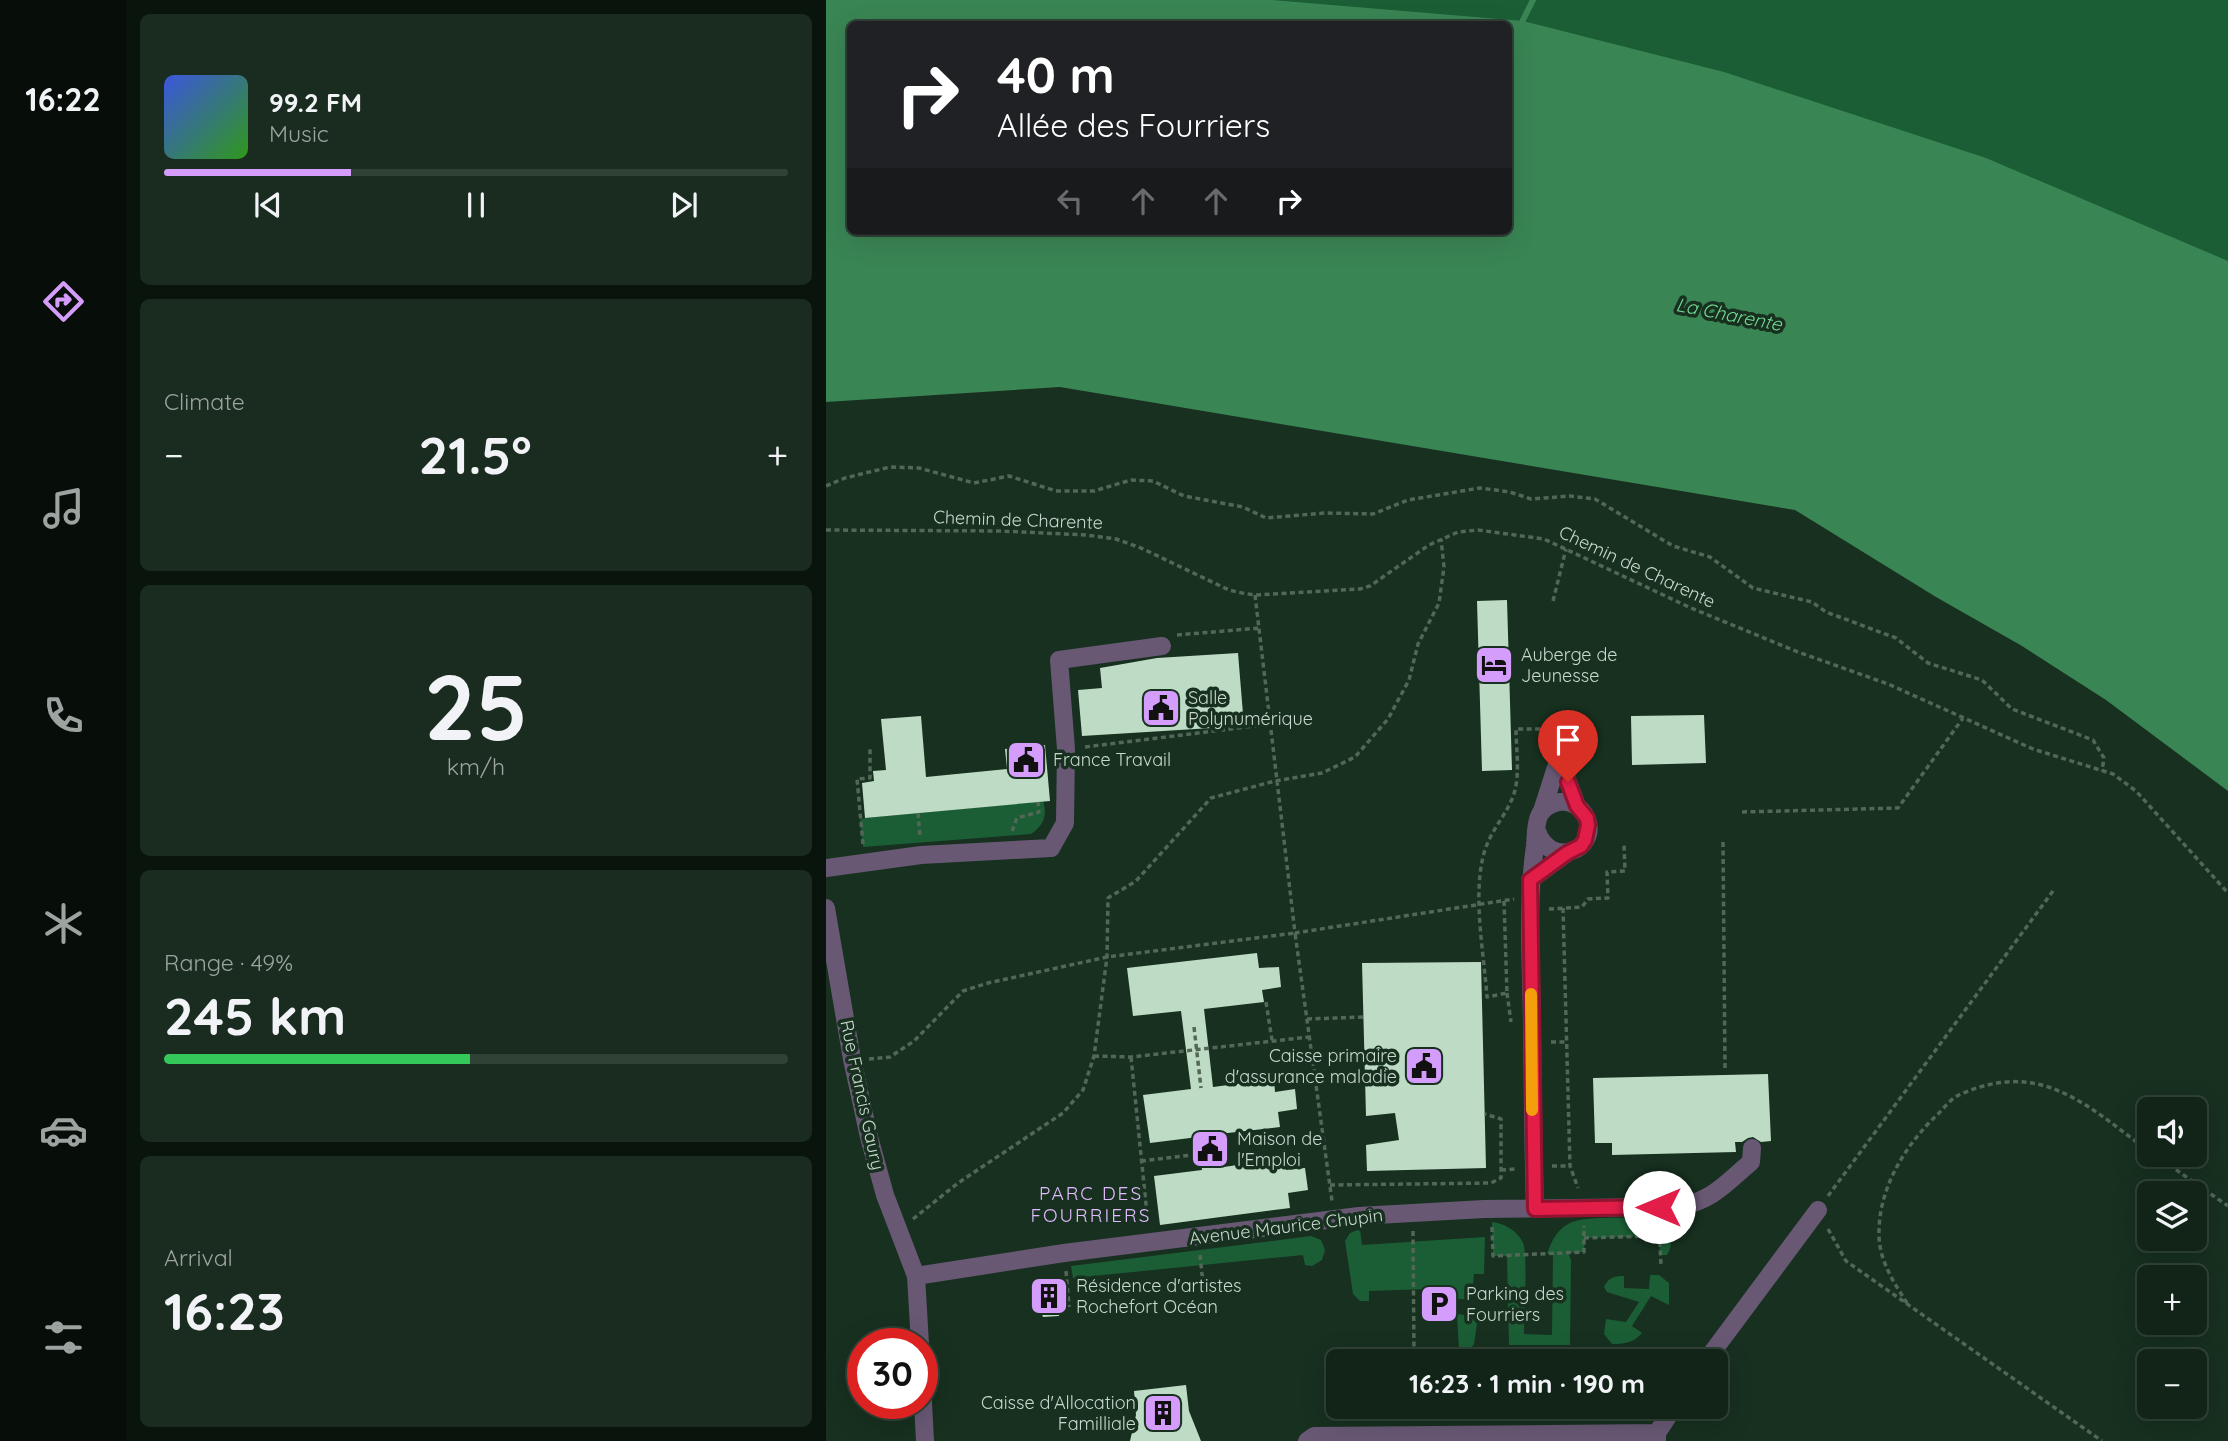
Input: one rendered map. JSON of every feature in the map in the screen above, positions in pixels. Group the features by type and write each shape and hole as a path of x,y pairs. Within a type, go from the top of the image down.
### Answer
{"street":[{"path":"826,868 921,855 1051,848 1065,823 1066,749 1059,660 1161,646"},
{"path":"1530,895 1567,853 1581,846 1588,833 1587,818 1577,806 1559,758 1537,824 1530,895 1535,1209"},
{"path":"1542,811 1563,801 1577,806"},
{"path":"1537,831 1540,839 1551,850 1567,853"},
{"name":"Rue Francis Gaury","path":"826,908 852,1059 882,1184 916,1276 919,1328"},
{"path":"1681,1206 1700,1203 1714,1193 1751,1162 1752,1148"},
{"name":"Avenue Maurice Chupin","path":"916,1276 1064,1253 1359,1216 1491,1209 1659,1207"},
{"path":"1715,1349 1818,1210"},
{"path":"924,1419 925,1441"},
{"path":"1307,1441 1314,1436 1657,1437 1667,1419"}],"path":[{"path":"826,486 845,478 890,467 919,468 974,483 1009,476 1056,491 1094,491 1131,480 1153,481 1184,496 1243,507 1266,518 1324,513 1373,514 1408,500 1480,488 1510,492 1531,499 1570,496 1595,499 1674,545 1710,557 1753,588 1812,602 1826,612 1896,638 1928,663 1982,680 2012,709 2093,740 2104,758 2102,771"},
{"name":"Chemin de Charente","path":"826,530 1000,531 1106,537 1141,548 1229,590 1255,594 1360,589 1370,586 1429,545 1458,532 1478,530 1544,539 1691,608 1798,652 1888,684 2033,749 2113,774 2136,791 2228,893"},
{"path":"899,1231 958,1182 1063,1114 1083,1090 1094,1056 1107,957 1108,898 1136,881 1211,798 1275,781 1322,773 1355,757 1388,719 1409,680 1418,644 1439,603 1444,568 1441,539"},
{"path":"1553,601 1566,549"},
{"path":"1255,594 1275,781 1334,1221"},
{"path":"1161,646 1175,635 1260,628"},
{"path":"1742,812 1898,808 1963,718"},
{"path":"1066,749 1271,724"},
{"path":"1504,901 1507,993 1487,997 1480,877 1484,855 1495,826 1512,799 1516,785 1516,729 1558,729"},
{"path":"864,862 857,779 870,778 870,750"},
{"path":"1013,850 1014,824 1017,818 1023,814 1039,812 1038,802"},
{"path":"1723,842 1725,1069"},
{"path":"852,1059 890,1057 914,1041 963,991 1107,957 1295,933 1530,895 1563,908 1582,907 1588,899 1608,898 1607,872 1625,871 1624,845"},
{"path":"2053,891 1818,1210 1846,1261 2102,1441"},
{"path":"1491,1209 1493,1256 1584,1252 1585,1208 1570,1166 1563,908"},
{"path":"1266,1002 1272,1040"},
{"path":"1307,1018 1364,1017"},
{"path":"1195,1027 1201,1088"},
{"path":"1094,1056 1130,1057 1309,1037"},
{"path":"1130,1057 1151,1243"},
{"path":"1908,1305 1887,1271 1878,1236 1886,1191 1901,1157 1929,1122 1956,1097 1990,1084 2002,1083 2025,1082 2061,1091 2137,1143"},
{"path":"1330,1185 1491,1183 1501,1178 1501,1119 1485,1114"},
{"path":"1141,1161 1200,1154"},
{"path":"2172,1167 2228,1206"},
{"path":"1412,1184 1414,1349"},
{"path":"1659,1207 1661,1265"},
{"path":"1584,1238 1683,1235"},
{"path":"1198,1237 1203,1284"}],"shaded area":[{"path":"826,0 2228,0 2228,322 1512,26 1512,21 1000,21"},
{"path":"1043,801 1043,820 1039,828 1031,834 863,847 860,820 865,818"},
{"path":"1659,1218 1670,1235 1671,1245 1667,1255 1660,1255 1659,1236 1585,1238 1584,1252 1568,1253 1571,1260 1570,1345 1509,1345 1507,1256 1493,1256 1492,1222 1510,1228 1523,1243 1526,1272 1524,1334 1552,1335 1553,1254 1547,1254 1558,1232 1570,1223 1588,1219"},
{"path":"1360,1229 1362,1245 1485,1237 1484,1274 1474,1274 1472,1299 1457,1299 1456,1288 1369,1291 1369,1301 1360,1301 1353,1294 1345,1241 1350,1233"},
{"path":"1311,1236 1321,1240 1325,1250 1322,1260 1312,1266 1305,1265 1303,1255 1073,1278 1071,1266"},
{"path":"1650,1275 1659,1275 1669,1283 1669,1305 1651,1296 1632,1326 1642,1333 1632,1341 1612,1344 1604,1334 1606,1319 1626,1322 1639,1302 1607,1292 1604,1287 1607,1281 1624,1276 1624,1288 1649,1289"},
{"path":"1457,1314 1470,1316 1477,1324 1474,1344 1470,1349 1459,1349"}],"water":[{"name":"La Charente","path":"826,0 1272,0 1523,21 1724,72 1986,158 2228,261 2228,791 2106,700 2022,646 1936,597 1795,510 1060,387 826,402"}],"building":[{"name":"Auberge de Jeunesse","path":"1507,600 1512,770 1482,771 1477,601"},
{"name":"Salle Polynumérique","path":"1238,653 1244,726 1082,736 1078,690 1102,688 1100,668 1157,658"},
{"path":"1704,715 1706,763 1632,765 1631,716"},
{"name":"France Travail","path":"921,716 926,777 1007,769 1005,749 1045,745 1050,801 865,818 862,783 874,781 873,771 886,770 881,719"},
{"name":"Maison de l'Emploi","path":"1257,953 1259,968 1279,967 1281,987 1262,990 1264,1002 1204,1009 1213,1087 1274,1079 1275,1092 1295,1089 1297,1109 1278,1112 1280,1127 1219,1134 1224,1167 1284,1158 1286,1170 1305,1168 1308,1190 1288,1193 1290,1208 1160,1225 1154,1176 1202,1170 1198,1137 1150,1143 1143,1095 1191,1089 1181,1011 1133,1016 1127,968"},
{"name":"Caisse primaire d'assurance maladie","path":"1481,962 1486,1168 1367,1171 1366,1145 1399,1140 1395,1113 1366,1116 1362,963"},
{"path":"1768,1074 1771,1141 1761,1142 1753,1137 1735,1142 1736,1152 1612,1155 1612,1143 1595,1143 1593,1078"},
{"name":"Résidence d'artistes Rochefort Océan","path":"1061,1280 1064,1309 1060,1310 1059,1316 1043,1317 1041,1312 1037,1312 1034,1283"},
{"name":"Caisse d'Allocation Familliale","path":"1186,1385 1189,1411 1201,1441 1130,1441 1136,1415 1134,1391"}],"waterway":[{"path":"1520,26 1533,0"}],"slow traffic":[{"path":"1531,994 1532,1110"}],"place":[{"name":"Auberge de Jeunesse","path":"1494,665"},
{"name":"Salle Polynumérique","path":"1161,708"},
{"name":"France Travail","path":"1026,760"},
{"name":"Caisse primaire d'assurance maladie","path":"1424,1066"},
{"name":"Maison de l'Emploi","path":"1210,1149"},
{"name":"Résidence d'artistes Rochefort Océan","path":"1049,1296"},
{"name":"Parking des Fourriers","path":"1439,1304"},
{"name":"Caisse d'Allocation Familliale","path":"1163,1413"}],"district":[{"name":"PARC DES FOURRIERS","path":"1091,1204"}],"route":[{"path":"1568,782 1577,806 1587,818 1588,833 1581,846 1530,880 1535,1209 1659,1207"}]}
